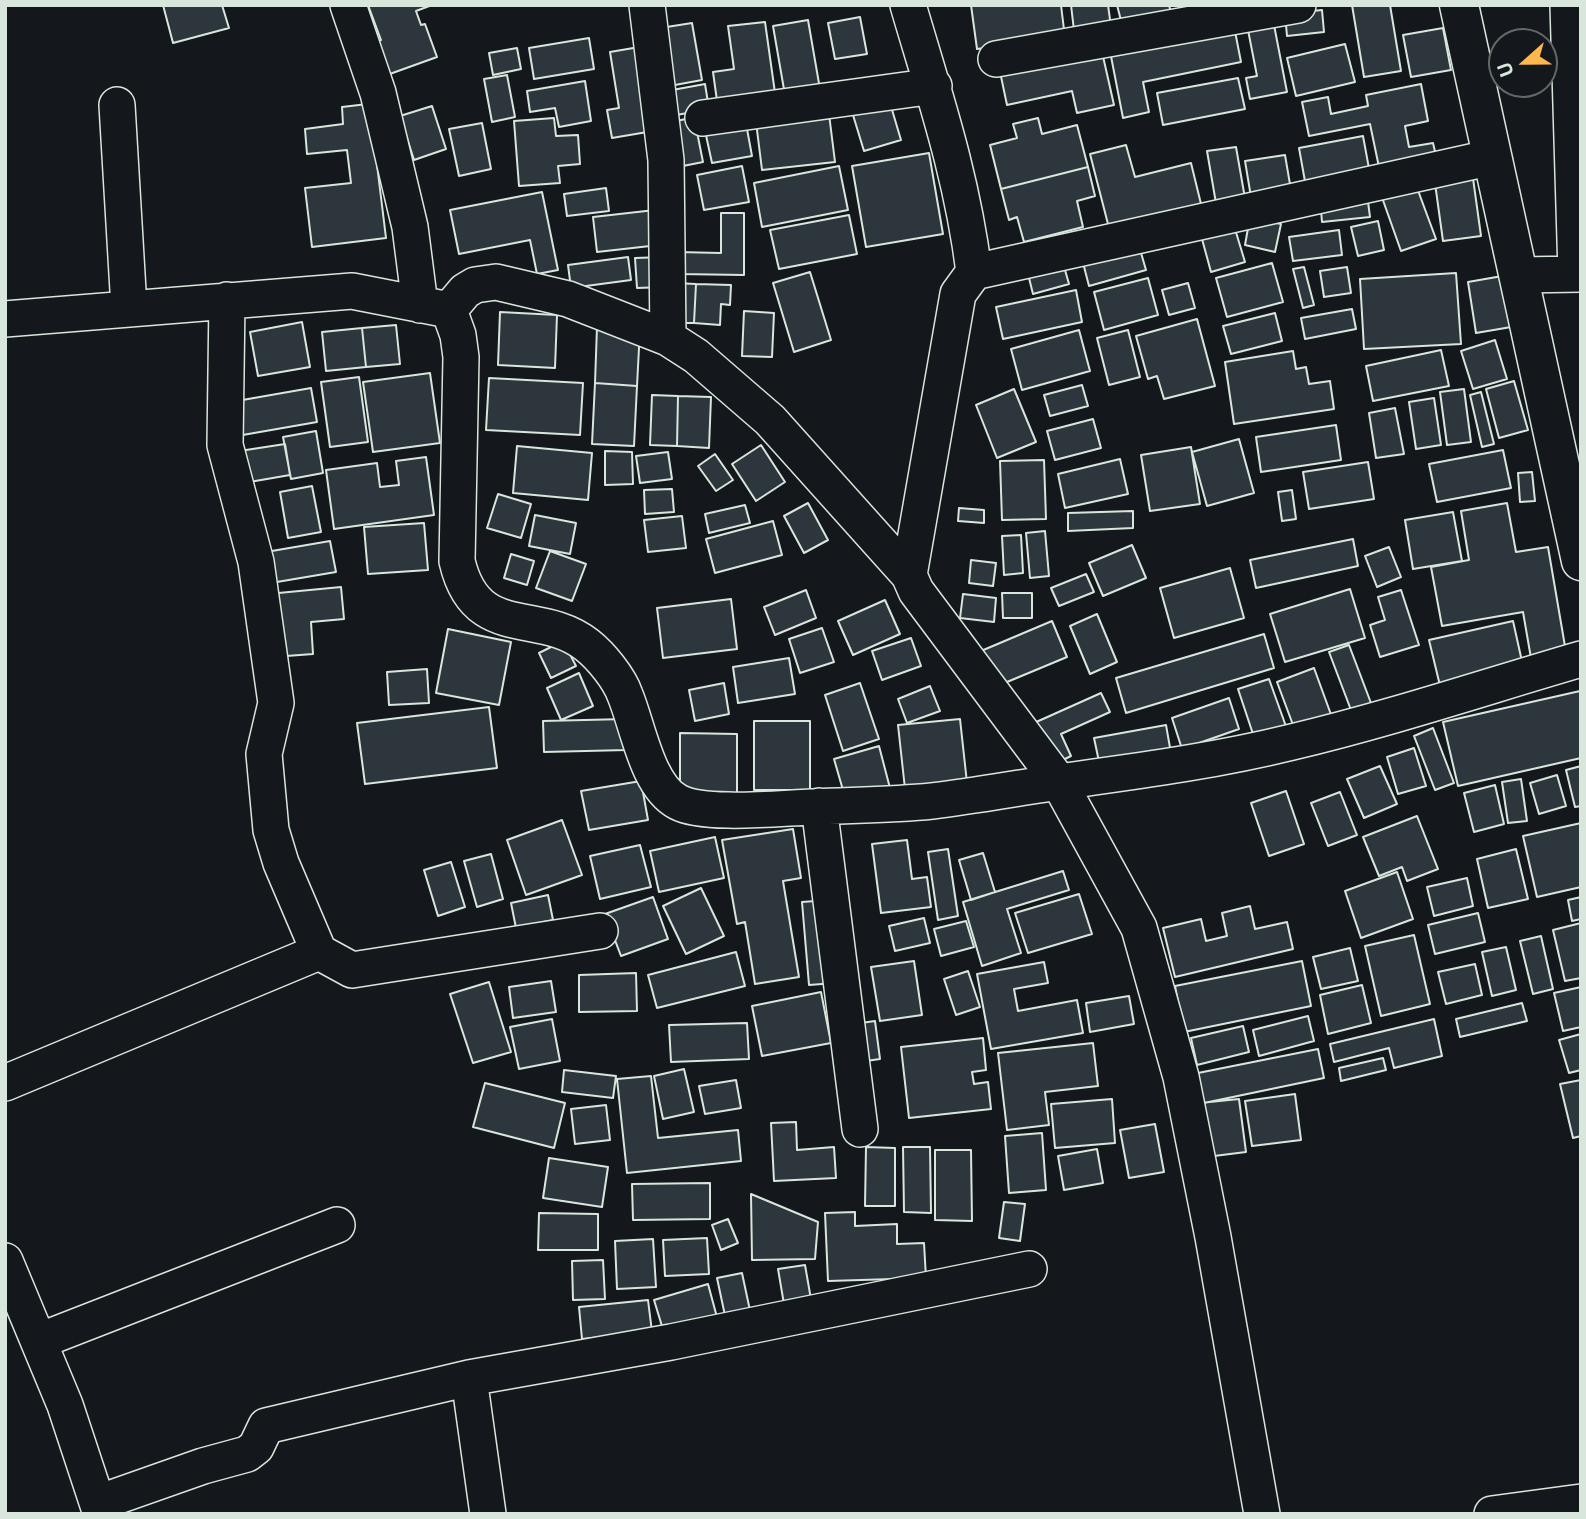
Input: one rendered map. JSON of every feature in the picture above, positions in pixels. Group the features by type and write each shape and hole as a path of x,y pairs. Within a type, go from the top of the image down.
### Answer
{"main road":[{"path":"1459,5 1581,561"}],"street":[{"path":"348,5 378,93 410,228 414,268 435,307 458,335 461,357 457,561 461,578 472,598 490,612 518,623 561,631 586,644 601,659 624,692 647,761 667,796 690,806 753,810 931,801 1180,767 1295,742 1581,659"},
{"path":"647,5 667,160 668,338"},
{"path":"908,5 934,86 966,208 974,272"},
{"path":"996,59 1298,5"},
{"path":"1519,275 1578,274 1572,10"},
{"path":"703,118 934,86"},
{"path":"117,105 129,308"},
{"path":"909,575 958,293 974,272 1493,157"},
{"path":"5,319 352,291 435,307 475,285 496,282 568,299 668,338 696,356 770,420 909,575 916,591 1052,783 1139,928 1181,1077 1213,1237 1262,1514"},
{"path":"227,300 225,445 256,562 276,703 264,754 271,830 281,863 319,952 352,970 600,931"},
{"path":"819,806 860,1129"},
{"path":"5,1083 319,952"},
{"path":"39,1341 337,1225"},
{"path":"5,1261 65,1405 99,1509 203,1466 247,1454 256,1447 265,1426 470,1378 607,1355 1029,1269"},
{"path":"470,1378 488,1514"},
{"path":"1492,1514 1581,1502"}],"building":[{"path":"163,5 222,5 229,28 173,43"},
{"path":"368,5 432,5 416,11 421,25 425,24 437,57 387,75 374,43 381,40"},
{"path":"971,5 1061,5 1065,38 977,49"},
{"path":"1071,5 1108,5 1112,34 1075,39"},
{"path":"1117,5 1169,5 1173,20 1124,32"},
{"path":"1352,5 1390,5 1401,71 1364,77"},
{"path":"1322,10 1324,32 1287,36 1285,14"},
{"path":"860,17 867,54 835,59 828,23"},
{"path":"808,20 821,95 786,101 773,26"},
{"path":"1233,21 1241,62 1143,82 1149,112 1123,118 1109,46"},
{"path":"765,22 776,100 718,108 713,72 734,69 728,26"},
{"path":"692,23 702,80 664,87 654,29"},
{"path":"1274,25 1287,92 1250,99 1246,78 1257,76 1248,30"},
{"path":"1443,28 1451,70 1411,77 1403,35"},
{"path":"589,38 594,69 534,79 529,48"},
{"path":"1100,43 1114,105 1077,113 1072,91 1007,105 999,67"},
{"path":"1345,44 1355,82 1296,96 1287,58"},
{"path":"645,46 659,130 612,138 607,110 619,108 610,52"},
{"path":"517,48 521,69 493,75 489,53"},
{"path":"507,75 515,117 492,122 484,79"},
{"path":"1238,78 1245,109 1163,125 1157,93"},
{"path":"585,81 591,121 559,127 555,108 530,112 527,91"},
{"path":"705,84 709,109 671,116 667,91"},
{"path":"1421,84 1428,121 1405,126 1409,147 1433,143 1437,160 1380,172 1370,124 1309,136 1302,102 1328,97 1331,114 1368,106 1366,95"},
{"path":"376,103 372,124 386,238 312,247 305,188 351,183 347,150 307,154 305,129 343,124 342,107"},
{"path":"890,103 901,140 864,151 853,115"},
{"path":"432,106 446,149 414,160 400,116"},
{"path":"829,114 835,162 762,170 756,122"},
{"path":"694,117 703,162 673,168 664,124"},
{"path":"554,118 556,136 578,135 580,164 558,166 560,183 519,186 514,121"},
{"path":"745,118 752,156 712,163 704,126"},
{"path":"1038,118 1042,134 1077,125 1088,167 1001,189 990,145 1017,138 1013,124"},
{"path":"482,123 491,169 459,176 449,129"},
{"path":"1363,136 1370,174 1306,187 1299,148"},
{"path":"1126,145 1135,177 1191,163 1201,204 1109,228 1090,154"},
{"path":"1236,147 1246,204 1217,209 1207,151"},
{"path":"929,153 943,234 866,247 852,166"},
{"path":"1285,155 1292,196 1252,203 1245,161"},
{"path":"742,166 749,202 704,210 697,175"},
{"path":"839,166 848,210 762,227 754,183"},
{"path":"1088,167 1095,196 1077,201 1083,227 1024,242 1017,217 1009,220 1001,189"},
{"path":"1472,171 1481,236 1443,241 1434,176"},
{"path":"1413,177 1436,239 1401,251 1379,189"},
{"path":"606,188 609,211 567,216 564,194"},
{"path":"542,192 558,270 537,274 530,240 459,254 450,210"},
{"path":"1367,194 1370,217 1322,222 1320,199"},
{"path":"655,210 659,245 597,252 593,217"},
{"path":"721,213 744,213 744,275 678,274 677,252 721,253"},
{"path":"849,215 857,254 779,269 770,230"},
{"path":"1250,217 1281,224 1275,252 1245,245"},
{"path":"1232,219 1245,262 1211,272 1199,228"},
{"path":"1378,221 1384,250 1358,256 1351,227"},
{"path":"1339,230 1342,255 1293,261 1289,237"},
{"path":"1137,239 1146,270 1089,286 1081,255"},
{"path":"1061,256 1069,284 1033,294 1026,266"},
{"path":"628,257 631,280 571,288 568,265"},
{"path":"664,257 665,287 637,288 635,258"},
{"path":"1272,263 1283,302 1227,317 1216,278"},
{"path":"1304,267 1314,305 1303,308 1293,269"},
{"path":"1347,267 1351,293 1324,297 1320,271"},
{"path":"810,272 831,340 794,352 773,283"},
{"path":"1456,273 1461,344 1364,349 1360,279"},
{"path":"1508,275 1517,326 1476,333 1468,282"},
{"path":"1148,278 1158,315 1104,330 1094,292"},
{"path":"674,283 696,284 694,323 674,323"},
{"path":"1188,283 1195,308 1169,315 1162,290"},
{"path":"696,284 731,285 730,305 721,304 720,325 694,323"},
{"path":"1076,290 1082,322 1003,339 996,307"},
{"path":"1352,309 1356,329 1305,339 1301,318"},
{"path":"744,311 774,313 772,357 742,356"},
{"path":"500,312 557,315 555,368 498,365"},
{"path":"1275,313 1282,341 1231,354 1223,326"},
{"path":"1197,319 1215,386 1164,399 1157,376 1148,379 1136,336"},
{"path":"302,322 310,367 258,376 250,332"},
{"path":"396,325 400,364 366,367 362,328"},
{"path":"597,327 640,329 637,386 595,383"},
{"path":"362,328 366,367 326,371 322,332"},
{"path":"1079,330 1090,371 1022,390 1011,349"},
{"path":"1128,330 1140,377 1109,385 1097,338"},
{"path":"1495,340 1507,379 1473,389 1461,351"},
{"path":"1441,350 1449,386 1373,401 1366,366"},
{"path":"1293,351 1296,369 1306,367 1309,384 1330,381 1334,409 1234,424 1225,362"},
{"path":"430,373 440,443 373,452 363,382"},
{"path":"359,377 368,442 330,447 321,382"},
{"path":"489,378 583,383 580,435 486,430"},
{"path":"1514,381 1528,430 1499,438 1486,389"},
{"path":"595,383 637,386 634,446 592,444"},
{"path":"1082,385 1088,406 1050,416 1044,395"},
{"path":"311,388 317,422 237,436 231,402"},
{"path":"1014,389 1036,442 997,458 976,405"},
{"path":"1464,389 1471,442 1447,445 1440,392"},
{"path":"1481,392 1494,444 1482,447 1470,395"},
{"path":"652,395 678,396 677,446 650,445"},
{"path":"678,396 711,397 709,448 677,446"},
{"path":"1434,398 1441,445 1416,449 1409,402"},
{"path":"1395,408 1404,454 1376,458 1369,413"},
{"path":"1093,419 1101,448 1055,460 1047,431"},
{"path":"1336,425 1341,460 1261,472 1256,437"},
{"path":"316,431 323,473 291,479 283,437"},
{"path":"1239,439 1254,493 1207,506 1192,452"},
{"path":"285,444 290,475 238,484 233,452"},
{"path":"761,445 785,482 756,501 732,464"},
{"path":"517,446 592,453 588,500 513,493"},
{"path":"1191,447 1200,504 1150,511 1141,455"},
{"path":"1503,450 1511,488 1437,502 1429,464"},
{"path":"605,451 632,452 633,484 605,485"},
{"path":"668,452 672,479 640,483 636,456"},
{"path":"715,454 733,480 716,491 698,466"},
{"path":"426,457 434,515 334,529 326,470 377,463 380,487 399,485 396,461"},
{"path":"1120,459 1128,494 1065,508 1058,474"},
{"path":"1044,460 1046,519 1002,520 1000,461"},
{"path":"1368,462 1374,499 1309,509 1303,472"},
{"path":"1532,472 1535,501 1520,502 1518,473"},
{"path":"312,486 321,532 288,538 280,492"},
{"path":"672,489 674,512 645,514 644,490"},
{"path":"1292,490 1296,519 1282,521 1278,492"},
{"path":"498,494 531,504 521,538 487,528"},
{"path":"808,503 828,540 804,553 784,516"},
{"path":"1507,503 1516,552 1548,547 1567,658 1532,664 1523,612 1442,626 1431,567 1469,560 1461,511"},
{"path":"745,505 750,523 709,533 705,514"},
{"path":"959,508 984,510 984,523 958,521"},
{"path":"1133,511 1133,528 1068,531 1068,513"},
{"path":"1453,512 1462,561 1413,569 1405,520"},
{"path":"535,515 576,523 570,554 529,546"},
{"path":"682,516 686,548 648,552 644,520"},
{"path":"773,521 782,555 715,573 706,539"},
{"path":"424,523 428,570 368,574 364,527"},
{"path":"1045,531 1049,576 1030,578 1026,533"},
{"path":"1021,535 1023,573 1004,575 1002,536"},
{"path":"1353,539 1358,566 1256,588 1250,560"},
{"path":"330,541 336,572 271,583 266,552"},
{"path":"1132,545 1146,578 1103,596 1089,563"},
{"path":"1389,547 1401,577 1377,587 1365,556"},
{"path":"550,551 586,564 572,601 536,588"},
{"path":"511,554 534,561 527,585 504,578"},
{"path":"971,560 996,563 993,586 969,583"},
{"path":"1230,568 1244,618 1174,638 1160,588"},
{"path":"1086,574 1094,592 1059,606 1051,588"},
{"path":"341,587 344,619 311,622 313,654 273,657 268,594"},
{"path":"1350,589 1365,638 1285,662 1270,614"},
{"path":"806,590 816,618 775,635 764,607"},
{"path":"1401,590 1419,645 1380,657 1370,625 1385,620 1378,597"},
{"path":"1002,593 1032,593 1032,618 1003,618"},
{"path":"963,594 996,598 994,622 960,618"},
{"path":"731,599 737,649 663,658 657,608"},
{"path":"885,600 900,634 853,655 838,621"},
{"path":"1097,614 1117,662 1090,674 1070,626"},
{"path":"1052,621 1067,657 995,687 981,651"},
{"path":"1513,621 1525,675 1442,694 1429,640"},
{"path":"822,628 834,662 800,673 789,639"},
{"path":"448,629 511,642 499,705 436,693"},
{"path":"1264,634 1274,668 1126,713 1116,678"},
{"path":"911,638 921,666 882,680 872,651"},
{"path":"563,641 576,666 551,678 539,653"},
{"path":"1349,645 1374,711 1354,718 1329,652"},
{"path":"789,658 795,694 738,703 733,667"},
{"path":"1314,668 1333,720 1296,733 1277,682"},
{"path":"427,669 429,703 389,705 387,672"},
{"path":"579,673 593,706 561,720 547,688"},
{"path":"1269,679 1288,732 1256,743 1238,689"},
{"path":"724,683 729,714 695,721 689,690"},
{"path":"860,683 879,739 843,751 825,695"},
{"path":"930,686 940,711 907,723 898,699"},
{"path":"1580,691 1581,758 1458,786 1443,722"},
{"path":"1101,693 1110,712 1061,734 1071,756 1053,765 1034,723"},
{"path":"1229,698 1239,729 1182,749 1172,718"},
{"path":"489,707 497,768 365,784 357,723"},
{"path":"626,719 627,750 544,752 543,721"},
{"path":"960,719 968,792 906,798 898,725"},
{"path":"754,721 810,721 810,790 754,790"},
{"path":"1166,725 1172,759 1101,771 1094,738"},
{"path":"1433,728 1454,783 1435,790 1414,736"},
{"path":"680,733 737,734 737,794 680,794"},
{"path":"879,746 891,792 847,804 834,759"},
{"path":"1414,748 1426,786 1398,794 1387,757"},
{"path":"1380,766 1397,804 1364,818 1347,779"},
{"path":"1581,766 1581,806 1575,807 1566,770"},
{"path":"1557,775 1566,806 1539,814 1530,783"},
{"path":"1521,779 1527,821 1508,823 1502,782"},
{"path":"641,781 648,820 589,830 581,791"},
{"path":"1495,785 1504,824 1474,832 1464,793"},
{"path":"1286,791 1304,844 1269,856 1251,803"},
{"path":"1340,792 1357,835 1328,846 1311,803"},
{"path":"1417,816 1438,869 1407,881 1402,867 1379,876 1363,837"},
{"path":"562,820 582,875 526,895 507,840"},
{"path":"1581,823 1581,887 1537,897 1523,836"},
{"path":"793,829 801,878 783,881 799,977 755,984 745,922 737,924 722,840"},
{"path":"715,837 724,878 659,892 650,851"},
{"path":"907,840 912,879 927,877 931,907 881,913 872,844"},
{"path":"640,845 651,887 600,899 590,856"},
{"path":"948,849 958,916 938,920 928,852"},
{"path":"1516,849 1528,899 1488,908 1477,859"},
{"path":"983,853 995,892 971,900 959,860"},
{"path":"491,854 503,899 477,907 464,861"},
{"path":"451,862 465,907 438,916 424,870"},
{"path":"1063,871 1069,890 1007,909 1021,953 982,966 963,902"},
{"path":"1397,872 1413,919 1361,938 1345,891"},
{"path":"1467,878 1473,906 1434,916 1427,887"},
{"path":"701,888 724,936 686,954 663,906"},
{"path":"1079,894 1092,934 1028,953 1015,913"},
{"path":"548,895 553,920 516,928 511,903"},
{"path":"653,897 668,939 621,956 605,914"},
{"path":"1581,897 1581,919 1572,921 1568,900"},
{"path":"829,900 835,983 809,985 802,902"},
{"path":"1250,906 1255,929 1287,922 1293,949 1175,977 1163,928 1201,919 1206,941 1227,936 1222,913"},
{"path":"1478,913 1485,942 1435,954 1428,925"},
{"path":"924,918 930,943 895,951 889,926"},
{"path":"966,921 974,947 941,956 934,929"},
{"path":"1581,923 1581,978 1565,981 1553,930"},
{"path":"1414,935 1430,1004 1381,1016 1365,946"},
{"path":"1541,936 1553,989 1533,994 1520,941"},
{"path":"1506,947 1516,990 1492,996 1482,952"},
{"path":"1350,948 1358,981 1321,989 1313,957"},
{"path":"736,952 745,986 657,1008 648,975"},
{"path":"914,961 922,1015 880,1021 871,967"},
{"path":"1302,961 1311,1006 1184,1032 1175,986"},
{"path":"1044,962 1048,983 1014,989 1018,1011 1077,1000 1083,1033 991,1049 977,974"},
{"path":"1475,964 1482,995 1446,1004 1438,972"},
{"path":"968,971 980,1007 956,1015 944,979"},
{"path":"636,973 637,1011 579,1012 579,975"},
{"path":"551,981 556,1012 513,1018 509,987"},
{"path":"489,982 511,1052 473,1063 450,994"},
{"path":"1362,985 1371,1023 1328,1034 1320,995"},
{"path":"1581,987 1581,1027 1563,1031 1554,993"},
{"path":"821,992 831,1043 762,1056 752,1006"},
{"path":"1129,996 1134,1024 1090,1032 1086,1003"},
{"path":"1522,1003 1527,1021 1460,1037 1456,1019"},
{"path":"1308,1016 1314,1041 1259,1056 1253,1030"},
{"path":"552,1019 560,1061 519,1069 510,1027"},
{"path":"1434,1019 1442,1056 1394,1068 1389,1048 1334,1062 1330,1044"},
{"path":"875,1021 880,1059 859,1062 854,1024"},
{"path":"747,1023 749,1059 671,1062 669,1025"},
{"path":"1243,1026 1249,1052 1197,1065 1191,1038"},
{"path":"1581,1034 1581,1070 1569,1073 1559,1040"},
{"path":"983,1038 986,1070 972,1072 974,1084 988,1082 991,1109 909,1118 901,1047"},
{"path":"1093,1043 1098,1086 1045,1092 1049,1125 1007,1130 998,1053"},
{"path":"1318,1049 1324,1078 1204,1103 1198,1073"},
{"path":"1383,1058 1386,1070 1341,1081 1339,1068"},
{"path":"684,1069 694,1112 663,1119 654,1076"},
{"path":"564,1070 616,1076 613,1098 562,1092"},
{"path":"651,1076 658,1138 738,1130 741,1161 627,1173 617,1079"},
{"path":"736,1080 741,1108 705,1114 699,1086"},
{"path":"1581,1080 1581,1136 1573,1138 1560,1084"},
{"path":"485,1083 565,1103 554,1148 473,1127"},
{"path":"1295,1094 1301,1140 1252,1146 1245,1101"},
{"path":"1112,1099 1115,1143 1055,1148 1051,1104"},
{"path":"1239,1099 1246,1152 1206,1157 1200,1103"},
{"path":"606,1105 610,1140 575,1144 571,1109"},
{"path":"796,1122 797,1150 834,1147 836,1178 774,1181 771,1123"},
{"path":"1155,1124 1164,1172 1129,1178 1120,1130"},
{"path":"1042,1133 1046,1190 1009,1193 1005,1136"},
{"path":"866,1147 895,1148 895,1206 865,1206"},
{"path":"903,1147 930,1147 931,1213 904,1212"},
{"path":"1097,1149 1103,1183 1064,1190 1058,1156"},
{"path":"935,1150 971,1150 972,1221 935,1220"},
{"path":"549,1158 608,1167 602,1207 543,1198"},
{"path":"710,1183 710,1219 633,1220 632,1184"},
{"path":"751,1194 818,1222 815,1259 752,1260"},
{"path":"1004,1202 1025,1204 1020,1241 999,1238"},
{"path":"855,1212 855,1226 897,1224 897,1244 924,1243 926,1278 828,1281 825,1213"},
{"path":"539,1213 598,1214 598,1250 538,1250"},
{"path":"728,1219 738,1243 721,1250 712,1225"},
{"path":"707,1238 709,1274 665,1276 663,1240"},
{"path":"653,1239 656,1287 617,1289 615,1241"},
{"path":"603,1260 605,1299 573,1300 572,1261"},
{"path":"805,1265 812,1305 785,1310 778,1269"},
{"path":"742,1273 752,1320 727,1325 717,1278"},
{"path":"708,1284 718,1321 665,1336 654,1300"},
{"path":"648,1300 652,1332 582,1339 579,1307"}]}
